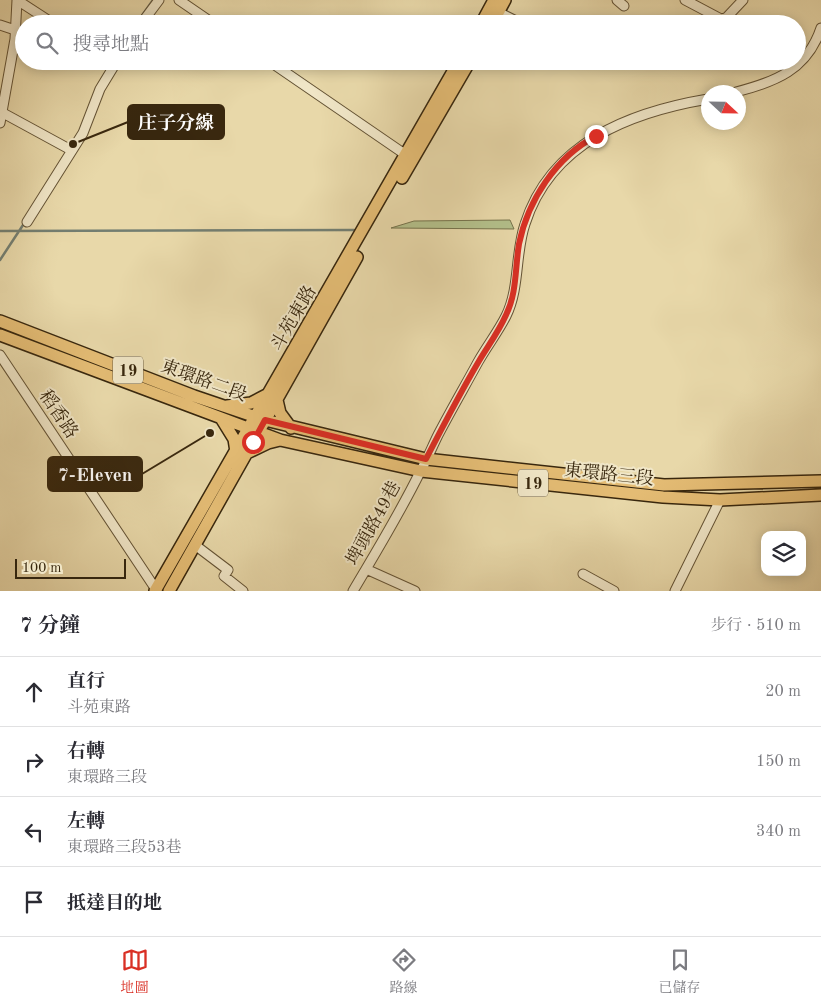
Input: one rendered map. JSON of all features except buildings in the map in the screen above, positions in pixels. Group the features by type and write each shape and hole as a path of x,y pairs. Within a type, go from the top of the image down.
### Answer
{"main road":[{"path":"486,15 494,0"},
{"path":"496,15 505,0"},
{"name":"斗苑東路","path":"168,591 195,545 254,430 454,70"},
{"name":"斗苑東路","path":"274,396 465,70"},
{"name":"東環路二段","path":"0,321 261,419"},
{"name":"東環路二段","path":"0,335 254,430"},
{"path":"225,406 251,403 274,396 280,413 291,428"},
{"path":"222,418 242,452 268,442 280,440"},
{"name":"東環路三段","path":"261,419 291,428 426,459 664,485 821,481"},
{"name":"東環路三段","path":"254,430 280,440 421,471 663,497 720,500 821,494"},
{"name":"斗苑東路","path":"156,590 242,452"}],"street":[{"path":"16,15 17,0 40,15"},
{"path":"147,15 158,0"},
{"path":"179,0 201,15"},
{"path":"685,0 711,15"},
{"path":"729,15 743,0"},
{"path":"498,12 504,15"},
{"path":"0,25 15,35 0,123"},
{"path":"806,56 817,40 821,28"},
{"path":"26,222 83,133 100,89 112,70"},
{"path":"282,70 406,155"},
{"path":"746,89 785,76 791,70"},
{"name":"埤頭路49巷","path":"353,591 421,471 479,361 506,316 512,300 519,244 524,224 539,193 558,165 583,143 610,129 668,106 701,101"},
{"path":"3,113 71,150"},
{"name":"稻香路","path":"0,355 156,590"},
{"path":"675,591 720,500"},
{"path":"195,545 228,570 224,576 243,591"},
{"path":"366,569 414,591"},
{"path":"583,574 614,591"}],"green space":[{"path":"510,220 514,229 391,228 414,221"}],"waterway":[{"path":"142,15 153,0"},
{"path":"0,260 25,222"},
{"path":"0,231 354,230"}],"place":[{"name":"庄子分線","path":"73,144"},
{"name":"7-Eleven","path":"210,433"}],"route":[{"path":"253,442 265,420 291,428 426,459 479,361 506,316 512,300 519,244 524,224 539,193 558,165 583,143 596,136"}]}
